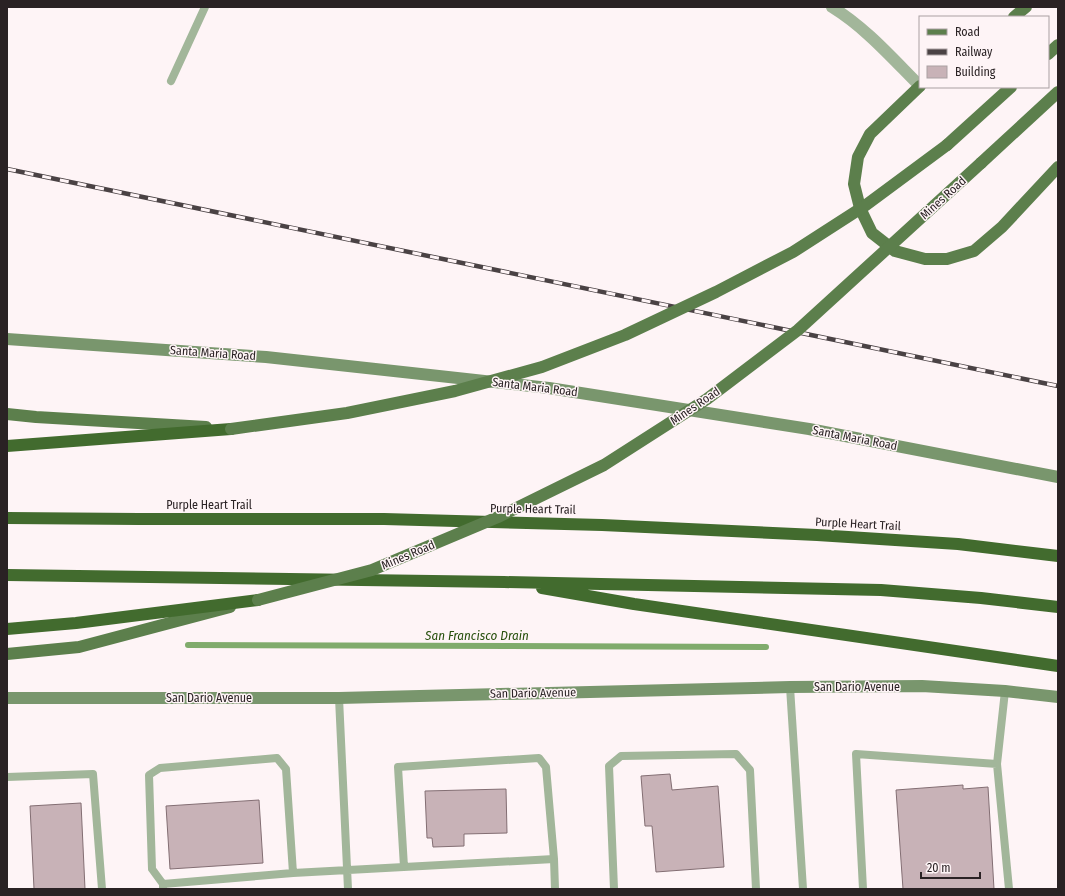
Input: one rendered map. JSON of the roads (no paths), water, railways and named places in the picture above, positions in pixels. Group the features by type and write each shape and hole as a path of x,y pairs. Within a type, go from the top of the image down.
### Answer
{"highway":[{"path":"7,446 232,429"},
{"name":"Purple Heart Trail","path":"7,518 384,519 602,525 958,544 1058,556"},
{"path":"7,575 504,582 880,590 981,598 1058,607"},
{"path":"504,582 634,604 1058,666"},
{"path":"7,629 76,623 258,600"}],"main road":[{"path":"1015,16 1026,7"},
{"path":"1049,53 1058,45"},
{"path":"919,87 870,134 858,158 854,184 860,208 872,233 895,251 925,259 947,259 974,251 1002,227 1058,166"},
{"path":"7,414 232,429 347,413 455,391 542,367 625,335 716,292 793,252 866,205 947,145 1010,88"},
{"name":"Mines Road","path":"7,654 79,647 372,570 498,517 604,465 707,399 798,330 1058,92"},
{"name":"Santa Maria Road","path":"7,339 266,357 550,388 809,429 1058,478"},
{"name":"San Dario Avenue","path":"7,698 339,698 790,687 922,686 1005,691 1058,697"}],"street":[{"path":"832,7 849,18 883,48 919,85"}],"lane":[{"path":"171,82 205,7"},
{"path":"790,687 803,889"},
{"path":"1005,691 997,764 1009,889"},
{"path":"339,698 348,889"},
{"path":"614,889 608,766 621,756 736,754 750,770 756,889"},
{"path":"863,889 856,754 997,764"},
{"path":"293,873 286,769 277,758 160,768 149,775 152,869 163,886 293,873 554,859"},
{"path":"404,867 398,767 538,758 546,767 554,859 555,889"},
{"path":"7,777 94,774 102,889"}],"waterway":[{"name":"San Francisco Drain","path":"188,645 766,647"}],"railway":[{"path":"7,169 1058,386"}]}
